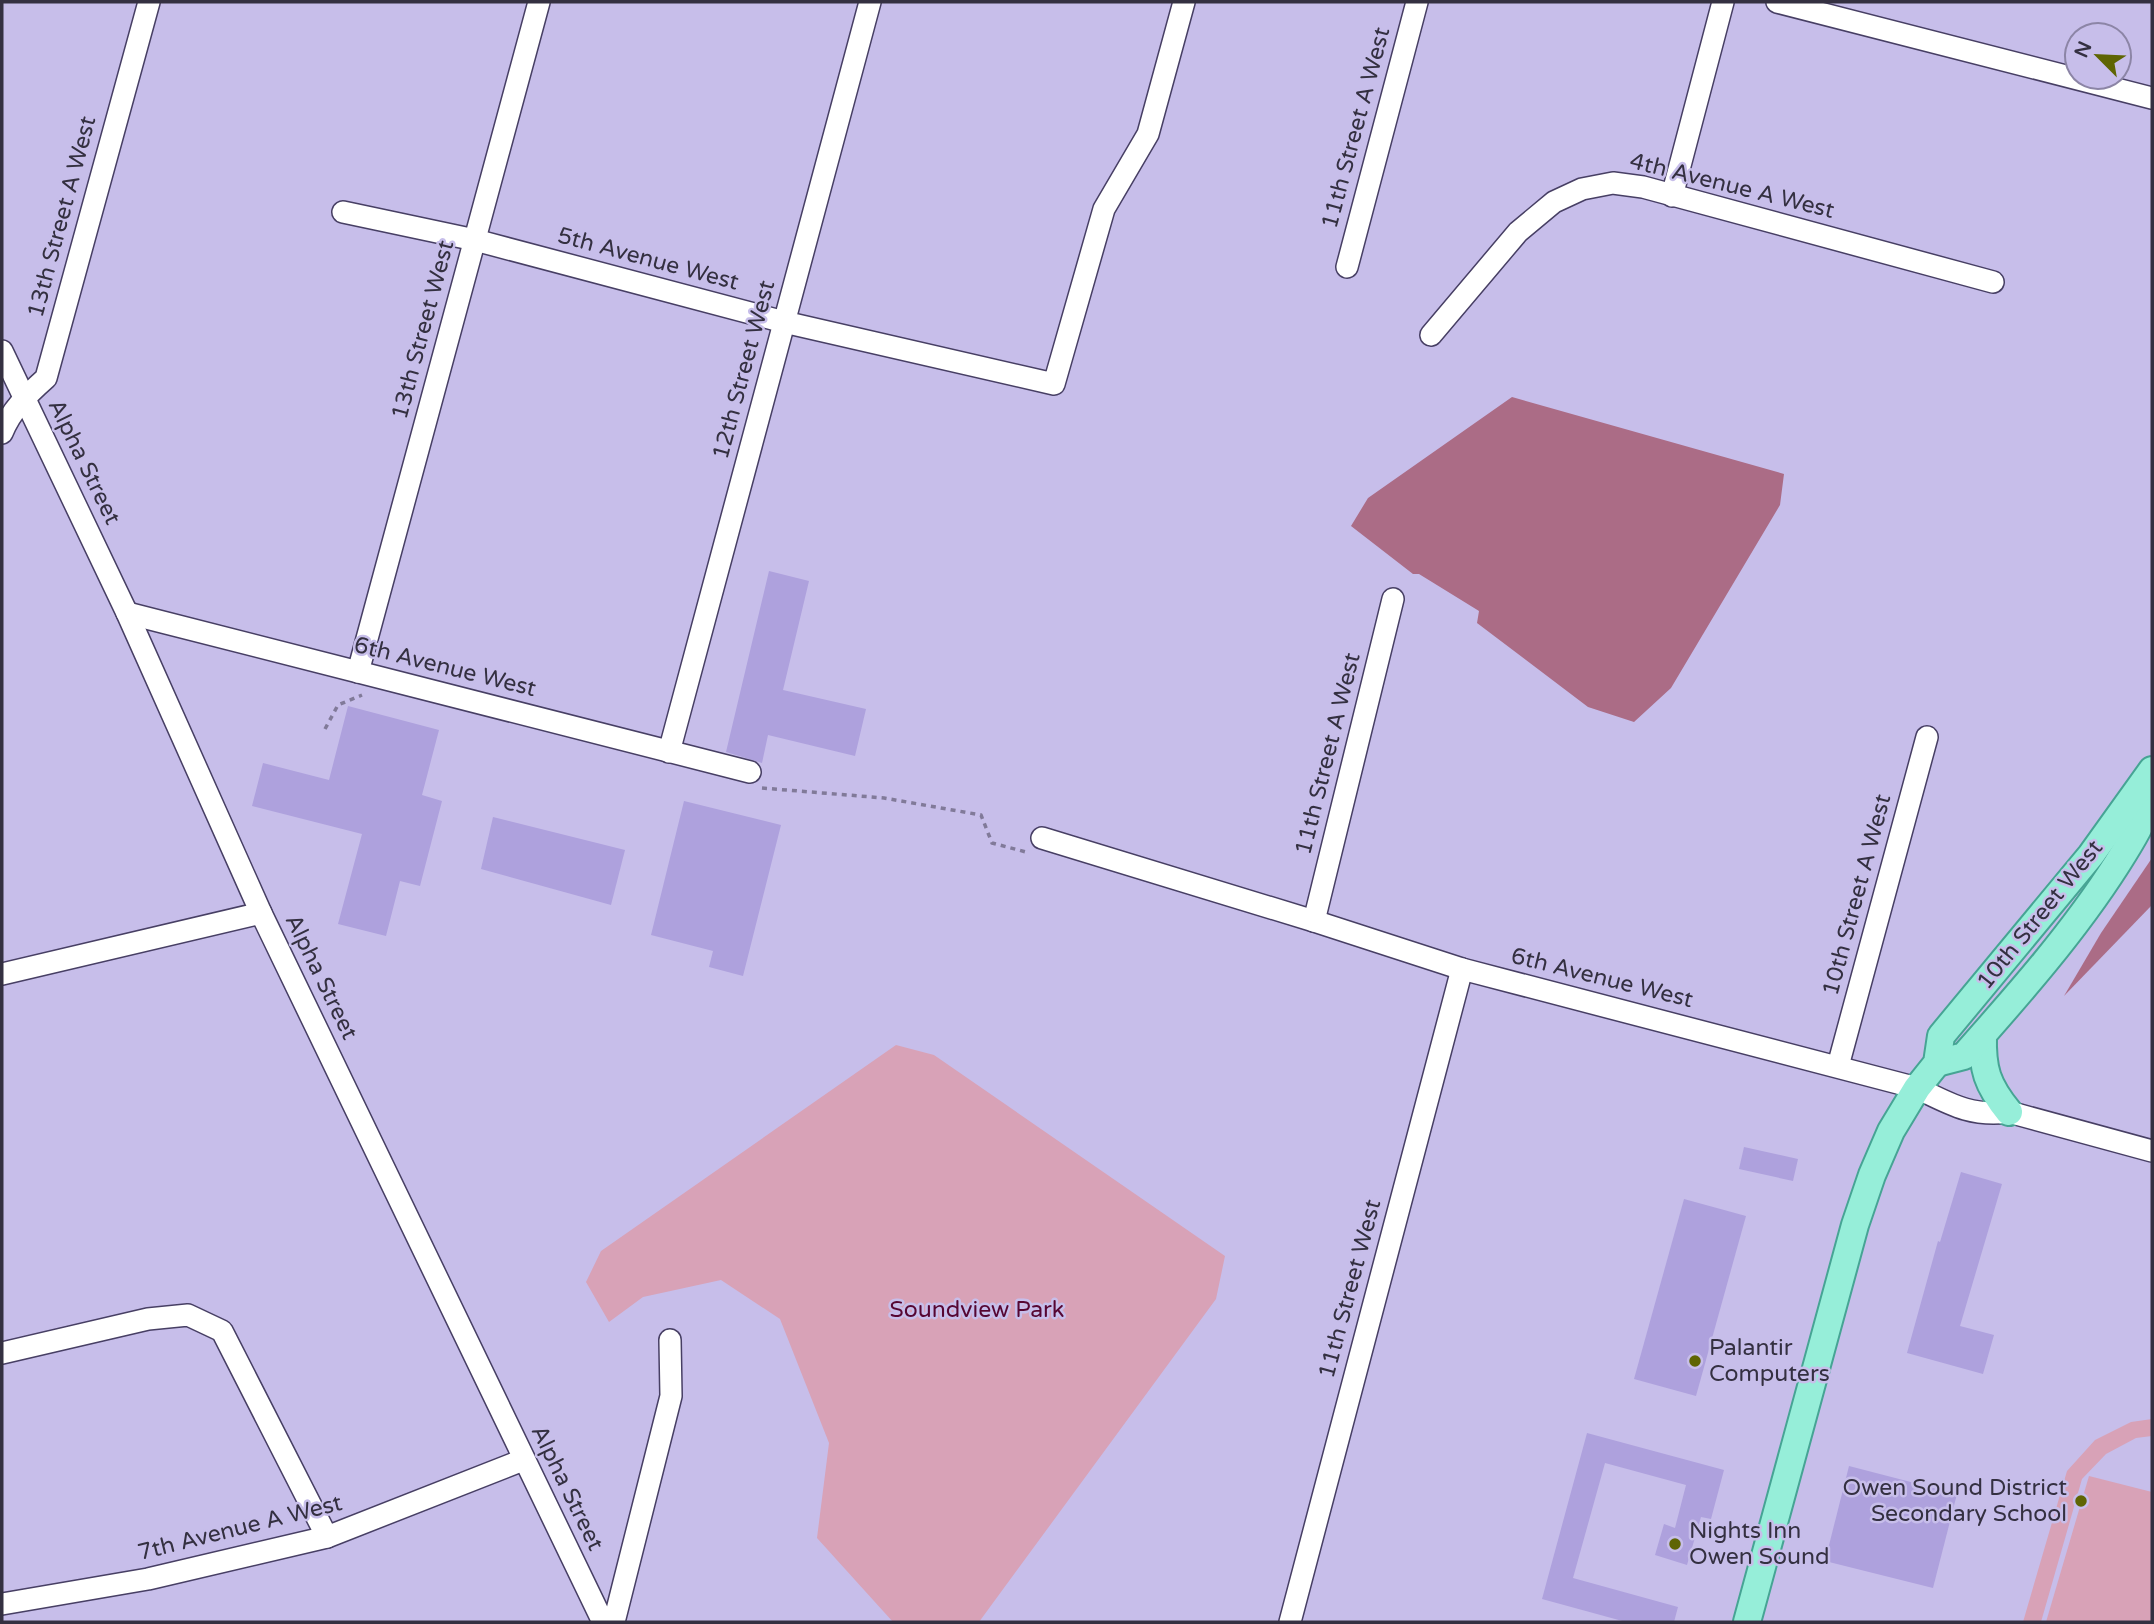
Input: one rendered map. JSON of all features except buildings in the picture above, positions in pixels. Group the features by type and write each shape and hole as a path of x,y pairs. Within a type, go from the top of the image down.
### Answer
{"main road":[{"name":"10th Street West","path":"1747,1622 1855,1225 1882,1153 1917,1088 1937,1063 1941,1036 2076,874 2152,770"},
{"name":"10th Street West","path":"1937,1063 1964,1056 2074,925 2128,847 2149,806 2152,793"},
{"path":"1983,1035 1982,1059 1986,1075 1994,1094 2009,1112"}],"street":[{"name":"13th Street A West","path":"2,433 5,424 24,397 46,377 149,2"},
{"name":"13th Street West","path":"358,672 539,2"},
{"name":"12th Street West","path":"669,751 870,2"},
{"name":"5th Avenue West","path":"343,212 474,240 784,322 1054,384 1104,209 1148,134 1184,2"},
{"name":"11th Street A West","path":"1347,267 1417,2"},
{"path":"1672,196 1723,2"},
{"path":"1777,2 2152,98"},
{"name":"4th Avenue A West","path":"1431,335 1518,232 1554,202 1582,189 1613,183 1643,187 1993,282"},
{"name":"Alpha Street","path":"2,351 127,612 261,913 603,1622"},
{"name":"11th Street A West","path":"1314,921 1393,598"},
{"name":"6th Avenue West","path":"127,612 750,772"},
{"name":"10th Street A West","path":"1838,1066 1927,737"},
{"name":"6th Avenue West","path":"1042,838 1314,921 1462,970 1838,1066 1917,1088 1962,1109 1987,1115 2009,1112 2152,1151"},
{"path":"2,974 261,913"},
{"name":"11th Street West","path":"1290,1622 1462,970"},
{"path":"2,1353 148,1319 188,1315 222,1331 327,1537"},
{"path":"614,1622 671,1396 670,1340"},
{"name":"7th Avenue A West","path":"2,1604 148,1579 327,1537 523,1460"}],"path":[{"path":"325,729 338,705 371,691 381,678"},
{"path":"750,772 761,788 884,798 981,815 992,843 1036,855 1042,838"}],"green space":[{"name":"Soundview Park","path":"896,1045 934,1055 1225,1256 1216,1299 979,1622 893,1622 817,1538 829,1443 780,1319 721,1280 643,1297 609,1322 586,1282 601,1251"},
{"path":"2152,1419 2152,1436 2136,1438 2106,1454 2082,1479 2041,1622 2023,1622 2067,1471 2095,1440 2131,1422"},
{"path":"2089,1476 2152,1492 2152,1622 2046,1622"}],"shaded area":[{"path":"1512,397 1784,474 1780,505 1671,688 1634,722 1588,707 1477,623 1479,611 1419,574 1413,574 1351,526 1368,498"},
{"path":"2152,858 2152,905 2064,996 2101,933"}],"place":[{"name":"Palantir Computers","path":"1695,1361"},
{"name":"Owen Sound District Secondary School","path":"2081,1501"},
{"name":"Nights Inn Owen Sound","path":"1675,1544"}]}
